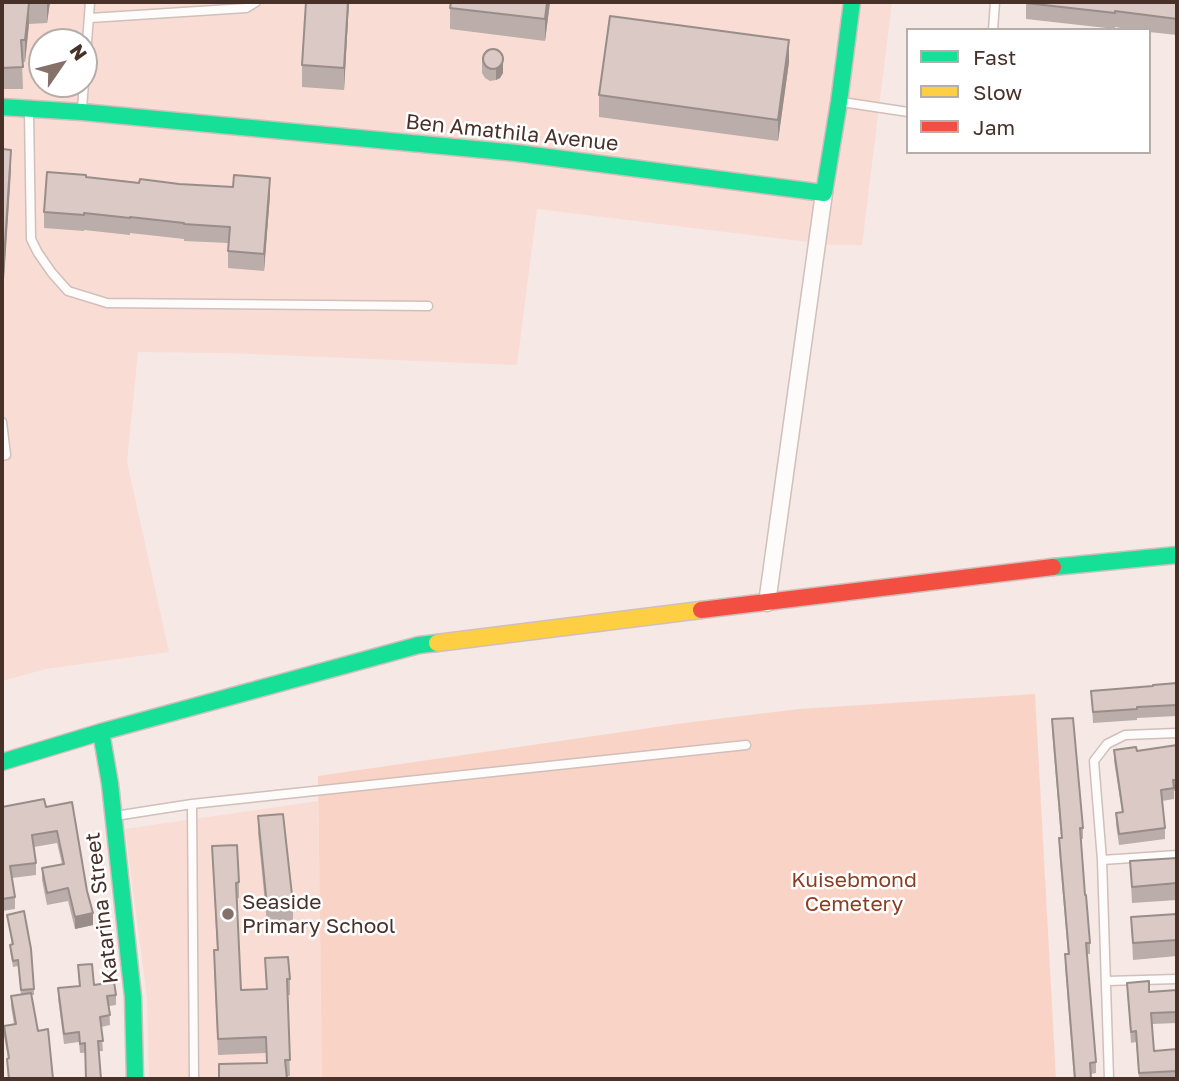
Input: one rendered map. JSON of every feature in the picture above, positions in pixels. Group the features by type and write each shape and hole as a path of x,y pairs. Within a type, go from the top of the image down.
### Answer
{"street":[{"path":"767,603 852,2"},
{"name":"Ben Amathila Avenue","path":"2,107 82,112 517,153 824,193"},
{"path":"2,762 101,732 419,645 1026,570 1177,555"},
{"name":"Katarina Street","path":"101,732 110,784 133,997 135,1079"}],"lane":[{"path":"82,112 90,2"},
{"path":"90,18 246,8 256,2"},
{"path":"993,28 995,2"},
{"path":"839,102 906,112"},
{"path":"29,109 31,239 52,273 68,290 107,303 428,306"},
{"path":"2,422 6,455 2,456"},
{"path":"1109,1079 1102,860 1094,761 1107,744 1125,735 1177,733"},
{"path":"113,816 191,804 746,745"},
{"path":"191,804 194,1079"},
{"path":"1102,860 1177,855"},
{"path":"1107,981 1177,979"}],"shaded area":[{"path":"2,2 892,2 862,245 833,245 537,209 517,365 138,352 127,462 169,652 46,669 2,681"},
{"name":"Seaside Primary School","path":"318,801 322,1079 149,1079 147,999 125,829"}],"green space":[{"name":"Kuisebmond Cemetery","path":"1035,694 1056,1079 322,1079 318,776 799,709"}],"building":[{"path":"2,2 42,2 29,3 25,40 21,40 23,67 2,68"},
{"path":"306,2 348,2 344,68 302,65"},
{"path":"451,2 547,2 545,19 450,8"},
{"path":"1026,2 1177,2 1177,19 1115,11"},
{"path":"610,16 789,40 778,120 599,95"},
{"path":"489,49 497,49 503,59 497,69 489,69 483,63 483,55"},
{"path":"2,149 11,150 2,290"},
{"path":"47,172 139,183 140,179 233,187 234,175 270,178 264,254 228,251 230,227 84,213 44,212"},
{"path":"1177,683 1177,705 1093,712 1091,691"},
{"path":"1073,718 1083,828 1080,828 1090,943 1086,943 1096,1062 1090,1063 1091,1079 1075,1079 1065,954 1069,954 1059,838 1062,838 1052,719"},
{"path":"1177,745 1177,780 1173,780 1174,788 1161,790 1165,828 1119,834 1116,813 1123,812 1114,750 1136,747 1137,751"},
{"path":"44,799 46,807 72,802 93,913 75,917 68,888 47,893 42,868 64,864 57,831 32,835 36,863 10,866 15,897 2,899 2,807"},
{"path":"283,814 293,904 267,906 258,816"},
{"path":"237,845 241,990 267,989 265,958 288,957 290,1060 285,1060 287,1079 219,1079 219,1064 267,1063 266,1037 218,1039 214,950 218,950 212,846"},
{"path":"1177,858 1177,883 1132,887 1130,861"},
{"path":"24,911 31,949 34,989 21,990 18,960 13,961 10,945 13,944 7,915"},
{"path":"1177,914 1177,940 1133,943 1131,917"},
{"path":"92,964 94,985 114,982 116,995 107,996 110,1015 100,1017 103,1041 98,1041 101,1079 86,1079 85,1043 80,1044 79,1032 64,1034 58,988 80,986 78,965"},
{"path":"1149,981 1149,992 1177,990 1177,1012 1151,1013 1154,1051 1177,1049 1177,1071 1139,1073 1136,1031 1131,1032 1127,983"},
{"path":"31,993 38,1031 48,1029 53,1079 9,1079 4,1026 16,1024 11,996"}],"traffic: fast":[{"path":"2,107 82,112 517,153 824,193 852,2"},
{"path":"1053,567 1177,555"},
{"path":"2,762 101,732 419,645 437,643"},
{"path":"101,732 110,784 133,997 135,1079"}],"traffic: slow":[{"path":"437,643 701,610"}],"traffic: jam":[{"path":"701,610 1053,567"}],"place":[{"name":"Seaside Primary School","path":"228,914"}]}
